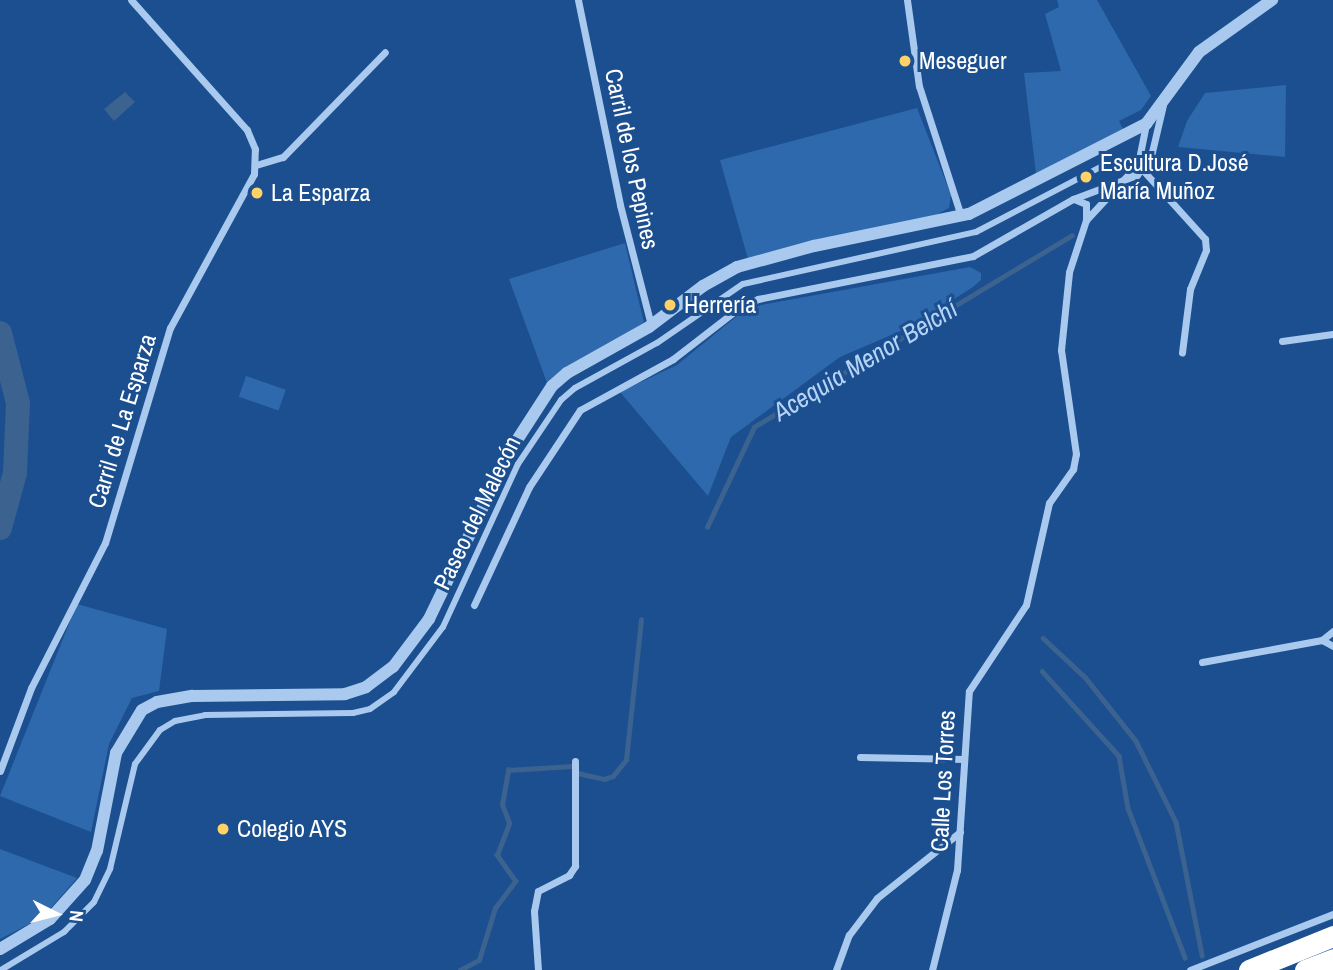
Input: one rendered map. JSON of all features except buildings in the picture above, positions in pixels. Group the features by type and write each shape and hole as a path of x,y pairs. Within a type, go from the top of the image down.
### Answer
{"highway":[{"path":"1249,970 1333,936"},
{"path":"1305,970 1333,959"}],"street":[{"path":"131,0 237,116 252,139 256,165 283,157 385,52"},
{"name":"Carril de los Pepines","path":"578,0 620,205 652,325"},
{"path":"907,0 919,86 961,216"},
{"path":"4,946 61,910 85,880 97,851 116,753 142,710 157,702 192,696 345,694 384,675 426,624 503,462 552,386 586,361 652,325 714,279 747,264 961,216 1146,124 1199,52 1272,0"},
{"path":"474,605 529,487 580,410 673,359 735,311 758,299 974,256 1073,199 1127,179 1140,167 1157,139 1164,102"},
{"path":"1140,167 1146,124"},
{"name":"Paseo del Malecón","path":"1,970 64,932 94,902 110,869 135,764 160,730 205,715 362,711 394,692 443,627 518,464 561,400 575,388 657,343 743,284 976,232 1110,162"},
{"name":"Carril de La Esparza","path":"0,771 31,688 105,543 125,487 145,400 170,327 241,204 256,165"},
{"path":"1140,167 1205,239 1206,250 1190,289 1182,352"},
{"name":"Calle Los Torres","path":"932,970 954,891 969,691 1026,605 1049,503 1073,470 1076,454 1061,350 1069,272 1086,220 1127,179"},
{"path":"1073,199 1086,204 1086,220"},
{"path":"1282,341 1333,334"},
{"path":"1202,662 1322,640 1333,631"},
{"path":"1322,640 1333,646"},
{"path":"860,757 964,759"},
{"path":"538,970 534,911 537,891 569,875 575,866 575,761"},
{"path":"836,970 849,934 877,898 960,832"},
{"path":"1190,970 1333,914"}],"shaded area":[{"path":"1057,0 1097,0 1151,96 1141,110 1119,121 1123,129 1036,174 1024,73 1061,71 1045,14 1059,7"},
{"path":"1286,85 1285,157 1178,147 1187,121 1205,93"},
{"path":"125,92 135,102 114,121 104,109"},
{"path":"917,108 951,195 949,208 932,217 748,259 720,160"},
{"path":"625,243 644,323 547,383 509,279"},
{"path":"970,267 981,273 981,280 973,287 910,327 840,357 731,437 708,496 620,392 677,365 737,316 761,305"},
{"path":"246,376 286,390 279,410 239,397"},
{"path":"77,604 167,629 159,691 132,698 109,744 91,832 0,796"},
{"path":"0,849 77,878 43,917 0,939"}],"waterway":[{"name":"Acequia Menor Belchí","path":"707,527 754,427 1072,235"},
{"path":"0,333 18,403 15,473 0,528"},
{"name":"Acequia Menor Belchí","path":"578,773 604,779 613,776 626,760 641,620"},
{"path":"1043,638 1085,677 1136,741 1176,822 1202,955"},
{"path":"1042,671 1119,756 1128,808 1185,957"},
{"name":"Acequia Menor Belchí","path":"460,970 479,960 495,908 515,881 497,855 509,823 502,805 508,770 572,766"}],"place":[{"name":"Meseguer","path":"905,61"},
{"name":"Escultura D.José María Muñoz","path":"1086,177"},
{"name":"La Esparza","path":"257,193"},
{"name":"Herrería","path":"670,305"},
{"name":"Colegio AYS","path":"223,829"}]}
